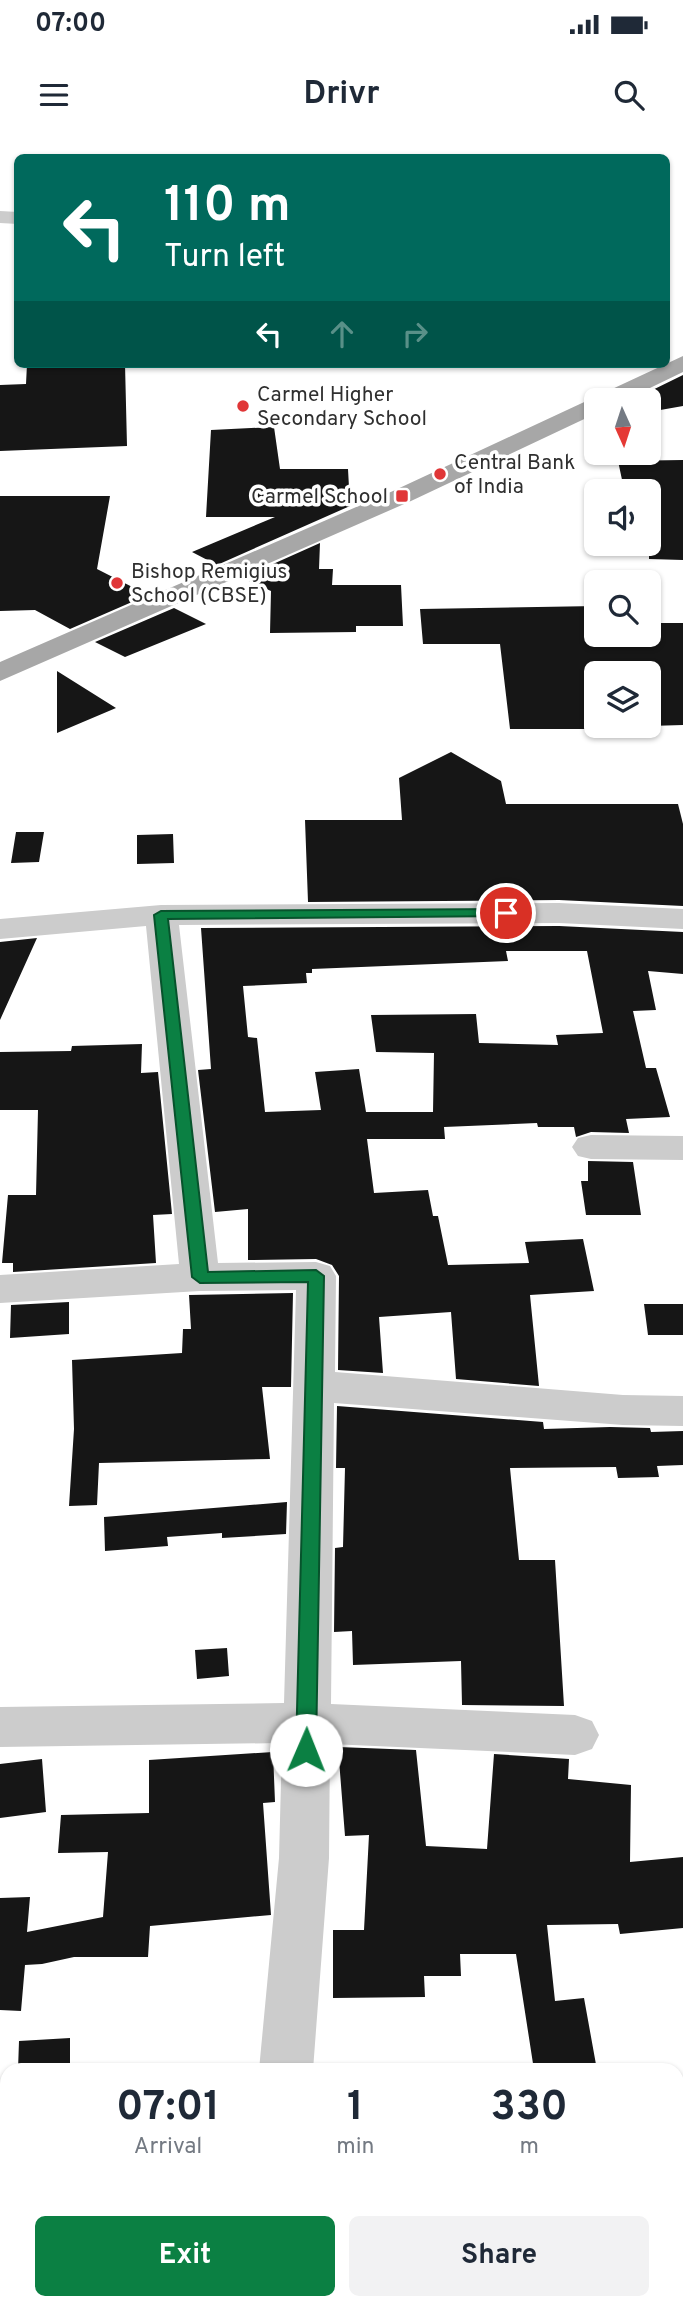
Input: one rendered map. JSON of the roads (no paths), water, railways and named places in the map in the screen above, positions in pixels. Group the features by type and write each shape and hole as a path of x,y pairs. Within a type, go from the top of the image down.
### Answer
{"main road":[{"path":"630,388 683,363"},
{"path":"0,672 402,496 584,410"}],"street":[{"path":"0,929 161,915 559,913 683,919"},
{"path":"161,915 200,1277"},
{"path":"591,1147 683,1148"},
{"path":"0,1289 200,1277 316,1276 304,1858 287,2063"},
{"path":"313,1386 623,1410 683,1411"},
{"path":"0,1727 307,1723 575,1735"}],"place":[{"name":"Carmel Higher Secondary School","path":"243,406"},
{"name":"Central Bank of India","path":"440,474"},
{"name":"Carmel School","path":"402,496"},
{"name":"Bishop Remigius School (CBSE)","path":"117,583"}]}
